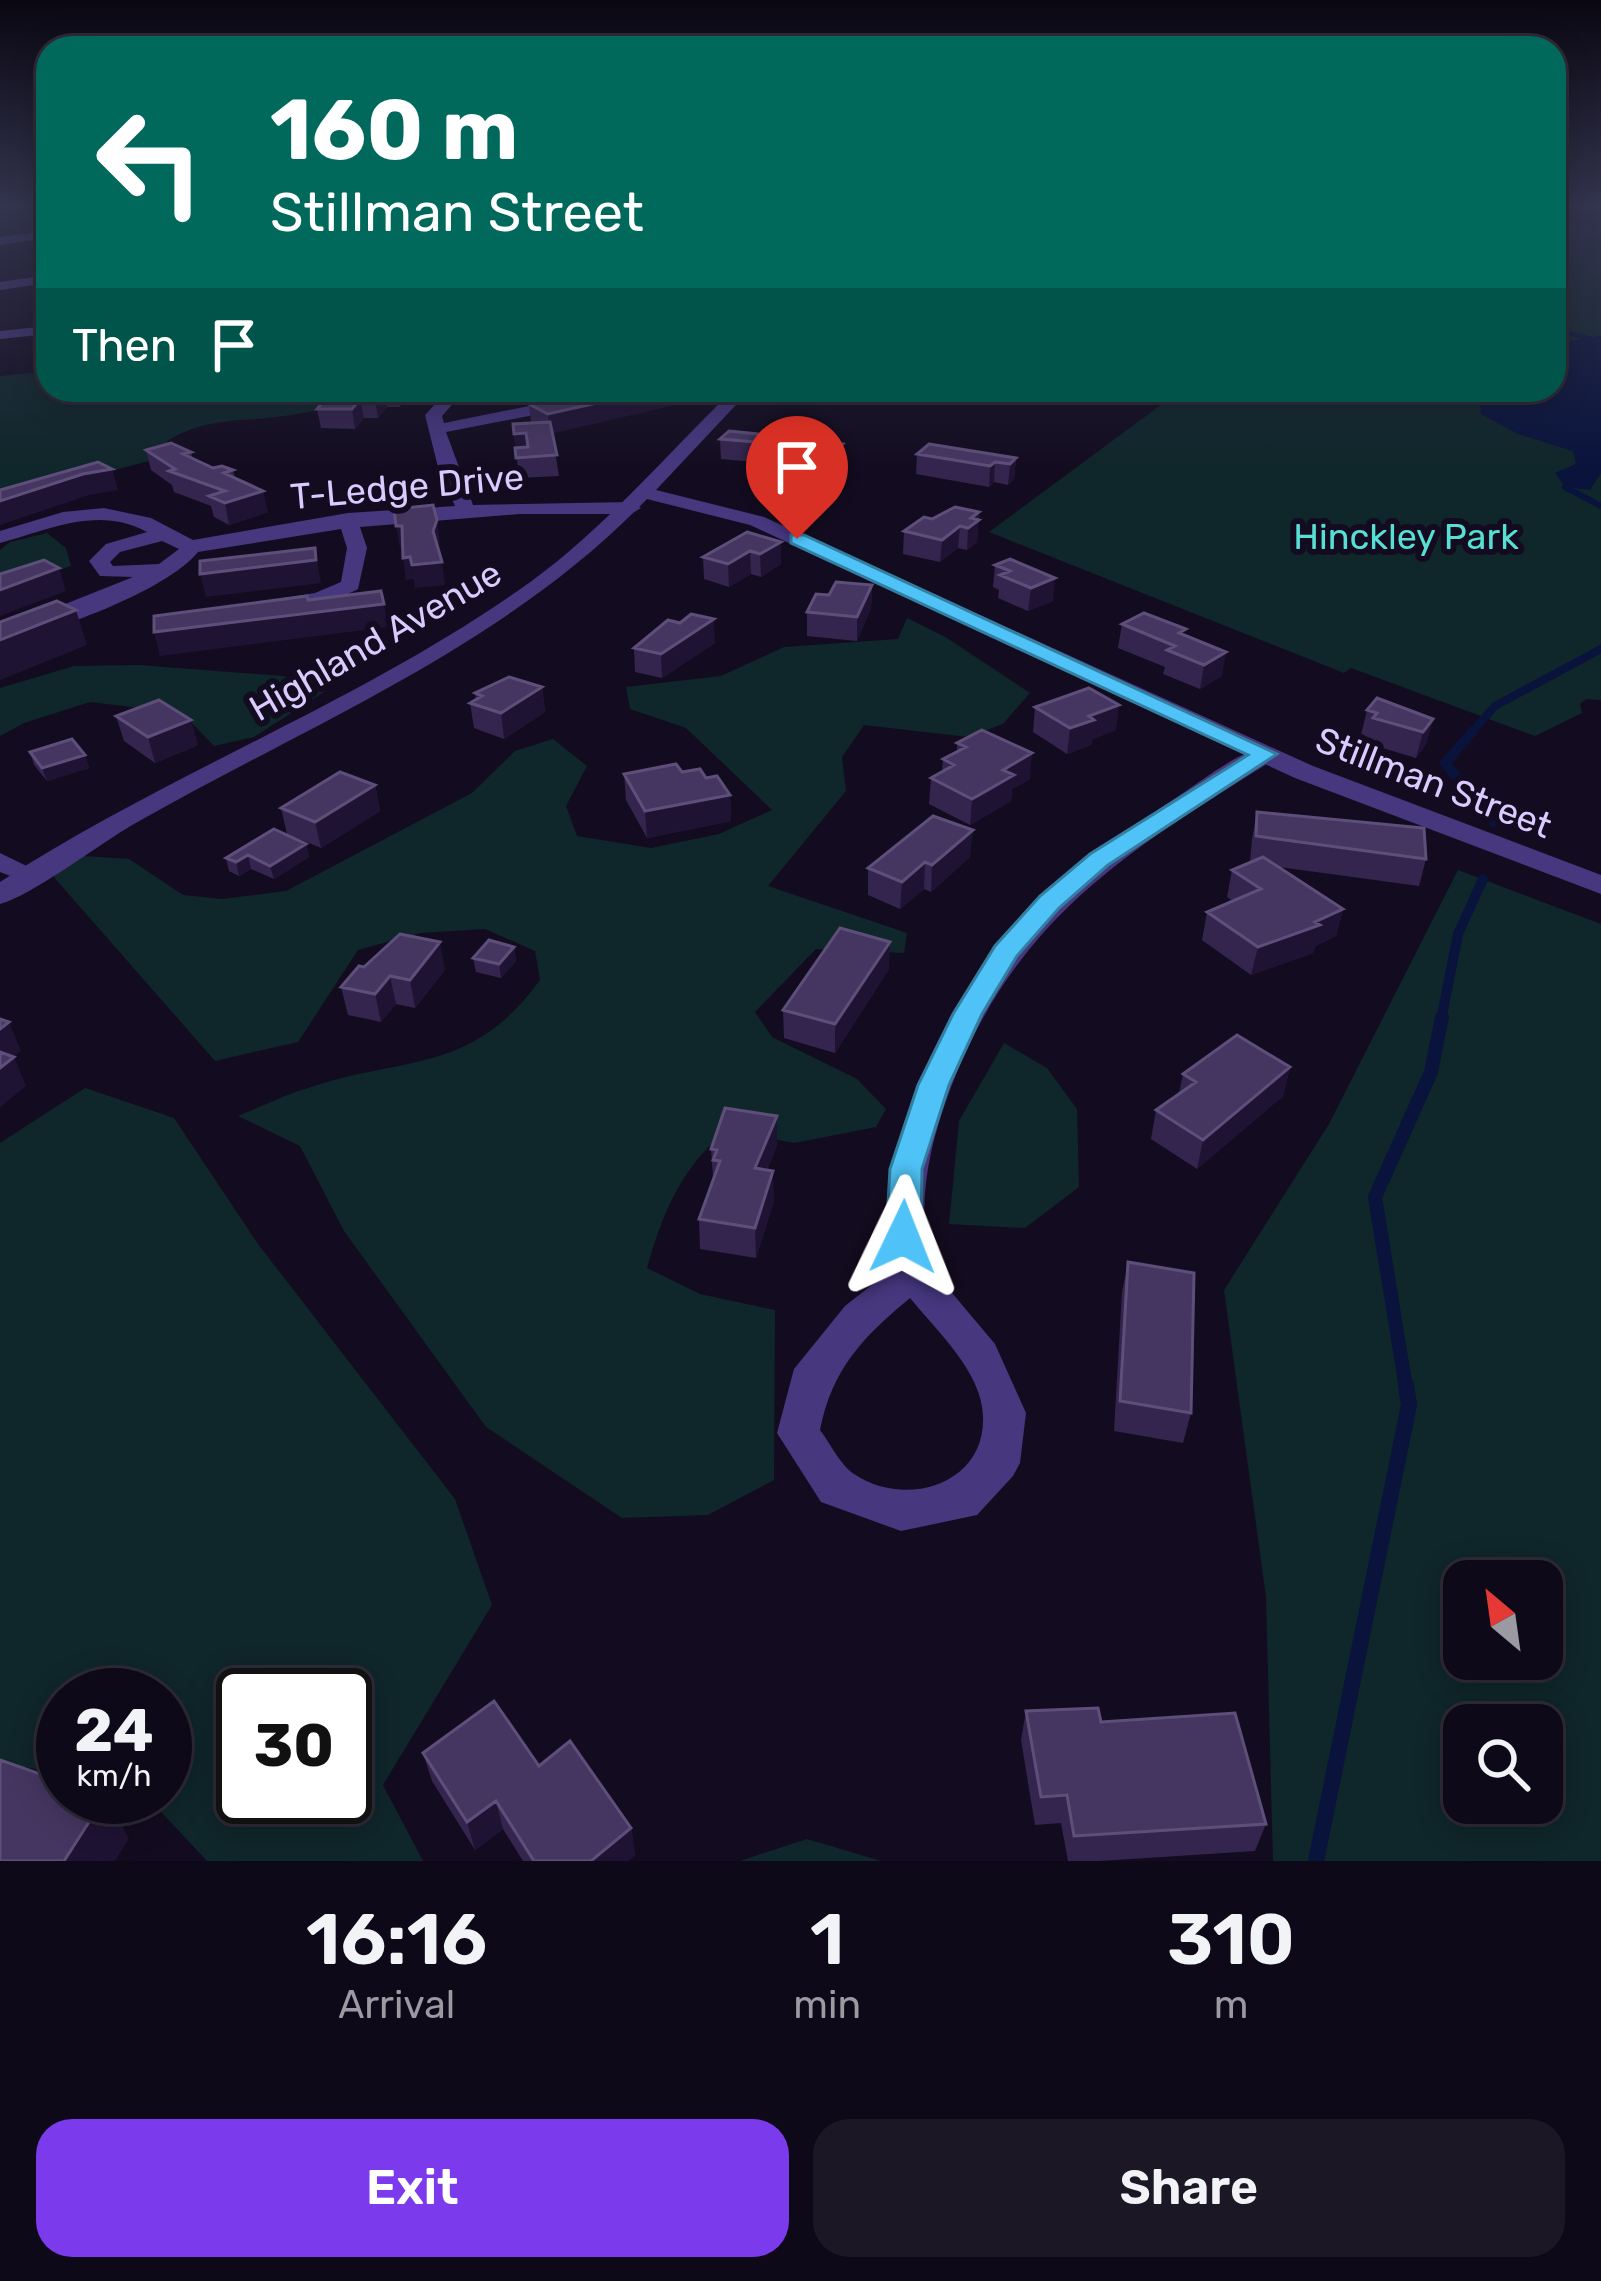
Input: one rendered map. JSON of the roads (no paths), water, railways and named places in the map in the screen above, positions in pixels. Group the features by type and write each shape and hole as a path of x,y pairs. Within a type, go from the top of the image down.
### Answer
{"street":[{"path":"0,334 36,331"},
{"path":"447,402 434,416 448,471 465,508"},
{"path":"437,429 569,402"},
{"name":"Highland Avenue","path":"0,895 94,831 419,665 528,595 638,500 731,402"},
{"name":"T-Ledge Drive","path":"191,547 348,519 638,500"},
{"name":"Stillman Street","path":"638,500 757,521 1266,754 1601,885"},
{"path":"0,537 100,510 125,512 191,547 181,562 0,638"},
{"path":"256,608 320,599 351,585 357,548 348,519"},
{"path":"162,570 107,572 99,561 113,548 164,534"},
{"path":"914,1274 859,1317 809,1381 798,1433 837,1488 901,1511 961,1501 998,1463 1005,1413 981,1356 914,1274 903,1237 906,1169 933,1085 1005,952 1049,902 1099,860 1266,754"},
{"path":"0,861 29,874"}],"waterway":[{"path":"1566,333 1601,341 1595,340"},
{"path":"1565,487 1601,506"},
{"path":"1470,734 1495,706 1601,649"},
{"path":"1473,731 1445,763 1494,822"},
{"path":"1441,1020 1458,934 1483,879"},
{"path":"1406,1388 1375,1197 1431,1072 1442,1017"},
{"path":"1316,1861 1409,1405 1406,1385"}],"park label":[{"name":"Hinckley Park","path":"1406,536"}]}
